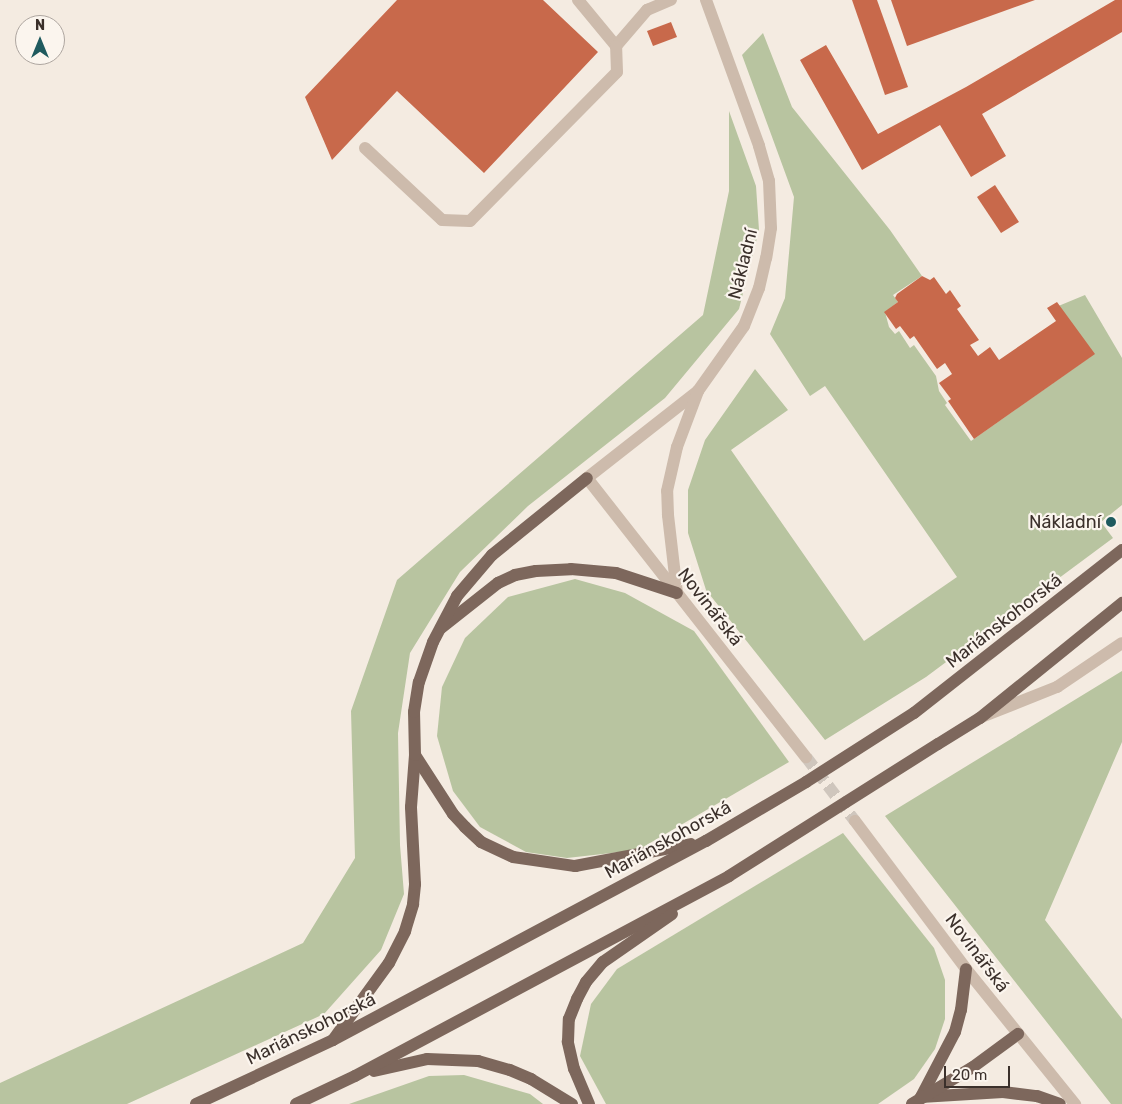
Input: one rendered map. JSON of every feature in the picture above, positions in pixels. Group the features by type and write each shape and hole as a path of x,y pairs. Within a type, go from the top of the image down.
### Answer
{"main road":[{"path":"332,1040 384,971 408,922 415,884 411,806 415,755 413,730 416,696 427,657 439,629 450,607 464,587 492,554 587,478"},
{"name":"Mariánskohorská","path":"196,1104 332,1040 706,841 806,782 914,713 1122,550"},
{"path":"439,629 498,583 515,575 536,571 577,569 616,572 677,593"},
{"path":"589,1104 574,1069 568,1042 569,1019 582,988 593,973 616,953 729,876 980,718 1122,603"},
{"path":"415,755 453,814 465,828 481,842 513,856 575,866 706,841"},
{"path":"296,1104 355,1076 729,876"},
{"path":"916,1100 957,1028 962,1010 966,969"},
{"path":"916,1100 973,1067 1018,1034"},
{"path":"355,1076 427,1059 478,1061 510,1070 531,1079 572,1104"},
{"path":"916,1100 1003,1092 1037,1096 1060,1104"}],"street":[{"path":"365,148 442,220 470,221 617,72 616,46 578,0"},
{"path":"616,46 652,4 671,0"},
{"name":"Nákladní","path":"587,478 698,391 744,326 758,288 771,228 770,181 760,146 706,0"},
{"path":"677,593 667,491 677,447 698,391"},
{"name":"Novinářská","path":"587,478 806,757"},
{"path":"980,718 1057,687 1122,642"},
{"name":"Novinářská","path":"856,820 966,969 1075,1104"}],"green space":[{"path":"763,33 792,107 890,230 922,276 893,295 898,302 885,312 889,327 895,334 899,331 910,348 914,345 936,376 939,391 947,403 945,405 971,441 1090,357 1056,307 1085,295 1122,358 1122,505 1101,522 1113,538 926,677 825,740 706,590 688,533 688,490 705,440 755,369 788,410 731,450 864,641 957,577 825,386 810,396 770,334 785,298 794,197 742,55"},
{"path":"729,111 756,186 759,230 739,309 665,398 528,506 460,572 410,653 398,733 400,845 404,894 381,950 324,1014 127,1104 0,1104 0,1083 303,943 355,858 351,711 397,580 703,315 729,191"},
{"path":"575,579 625,593 694,631 789,762 638,850 567,858 526,852 480,827 453,791 437,736 442,687 465,638 508,597"},
{"path":"1122,671 1122,742 1045,920 1122,1019 1122,1104 1111,1104 885,816"},
{"path":"843,833 934,948 945,980 945,1019 935,1049 914,1079 878,1104 606,1104 580,1056 591,1004 617,969"},
{"path":"464,1075 530,1094 543,1104 349,1104 429,1076"}],"building":[{"path":"397,0 543,0 598,52 484,173 397,91 332,160 305,97"},
{"path":"852,0 877,0 908,87 885,95"},
{"path":"891,0 1035,0 907,46"},
{"path":"1115,0 1122,0 1122,32 982,114 1006,156 971,177 940,125 862,170 800,60 826,45 878,134 966,87"},
{"path":"671,22 677,37 653,46 647,31"},
{"path":"995,185 1019,222 1001,233 977,197"},
{"path":"922,276 930,280 934,277 946,294 950,290 961,306 957,309 979,340 970,345 978,356 990,347 999,360 1056,321 1047,308 1057,302 1095,354 974,439 948,401 951,399 939,383 952,374 945,363 937,369 914,336 910,339 900,326 896,329 884,312 898,302 895,298 897,294"}],"tunnel":[{"path":"806,757 855,821"}],"place":[{"name":"Nákladní","path":"1111,522"}]}
